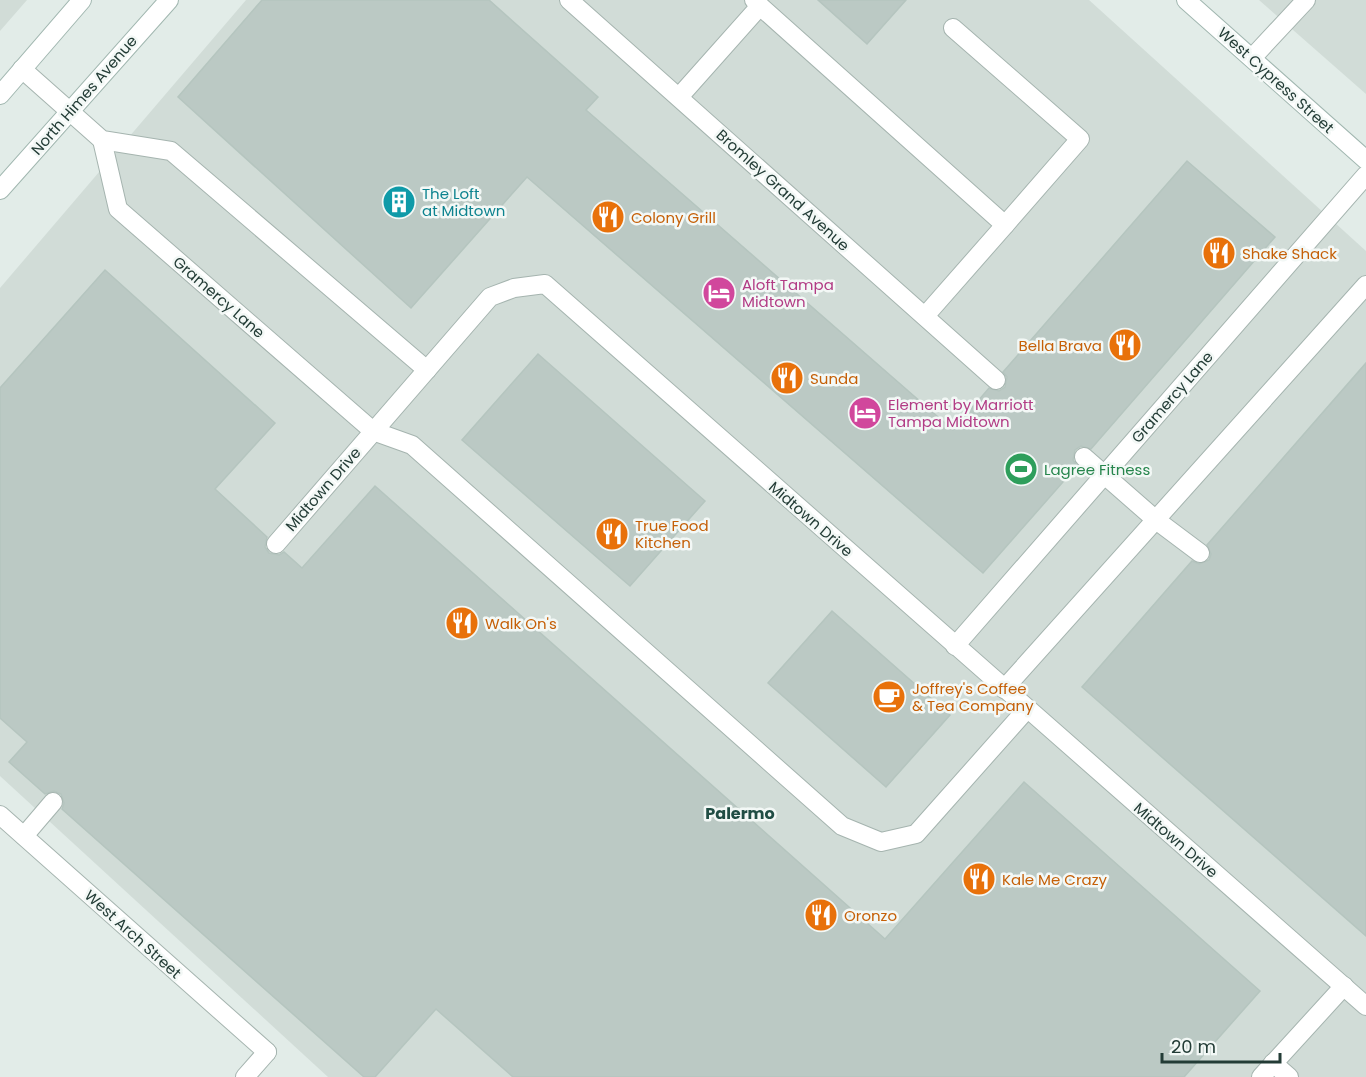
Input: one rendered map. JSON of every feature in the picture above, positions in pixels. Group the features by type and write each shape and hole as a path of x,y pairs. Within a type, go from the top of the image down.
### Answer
{"street":[{"path":"0,95 82,0"},
{"name":"North Himes Avenue","path":"0,190 169,0"},
{"name":"Bromley Grand Avenue","path":"569,0 996,380"},
{"name":"West Cypress Street","path":"1186,0 1366,159"},
{"path":"1251,58 1306,0"},
{"path":"679,98 757,3 1005,225"},
{"path":"925,316 1080,139 953,27"},
{"path":"22,69 102,140 171,151 427,370"},
{"name":"Gramercy Lane","path":"102,140 118,209 373,431"},
{"name":"Gramercy Lane","path":"955,646 1366,175"},
{"name":"Midtown Drive","path":"276,544 490,297 514,288 545,284 1366,1006"},
{"path":"1005,689 1366,285"},
{"path":"373,431 412,445 842,826 880,842 916,834 1027,709"},
{"path":"1084,457 1156,520 1200,553"},
{"path":"24,836 53,802"},
{"name":"West Arch Street","path":"0,815 267,1052 245,1077"},
{"path":"1289,1077 1267,1070 1344,986"}],"shaded area":[{"path":"0,0 27,0 0,31"},
{"path":"246,0 1089,0 1366,251 1366,1077 328,1077 0,776 0,288"},
{"path":"1259,0 1366,0 1366,94"}],"building":[{"path":"262,0 489,0 598,97 586,110 953,430 989,388 999,391 1005,387 1007,377 1003,372 1187,161 1275,237 1091,449 1081,446 1075,450 1073,460 1077,466 983,573 527,177 411,308 178,97"},
{"path":"818,0 906,0 867,44"},
{"path":"105,270 275,423 215,489 267,537 265,547 269,553 279,555 284,552 302,568 375,486 885,939 1024,782 1260,991 1184,1077 513,1077 436,1009 375,1077 364,1077 62,809 64,803 61,794 54,791 45,794 9,762 27,742 0,718 0,388"},
{"path":"538,354 705,501 630,586 462,440"},
{"path":"1366,363 1366,936 1082,687 1192,561 1199,564 1209,560 1211,554 1207,545"},
{"path":"832,611 950,715 886,787 768,683"}],"place":[{"name":"The Loft at Midtown","path":"399,202"},
{"name":"Colony Grill","path":"608,217"},
{"name":"Shake Shack","path":"1219,253"},
{"name":"Aloft Tampa Midtown","path":"719,293"},
{"name":"Bella Brava","path":"1125,345"},
{"name":"Sunda","path":"787,378"},
{"name":"Element by Marriott Tampa Midtown","path":"865,413"},
{"name":"Lagree Fitness","path":"1021,469"},
{"name":"True Food Kitchen","path":"612,534"},
{"name":"Walk On's","path":"462,623"},
{"name":"Joffrey's Coffee & Tea Company","path":"889,697"},
{"name":"Kale Me Crazy","path":"979,879"},
{"name":"Oronzo","path":"821,915"}],"district":[{"name":"Palermo","path":"740,813"}]}
